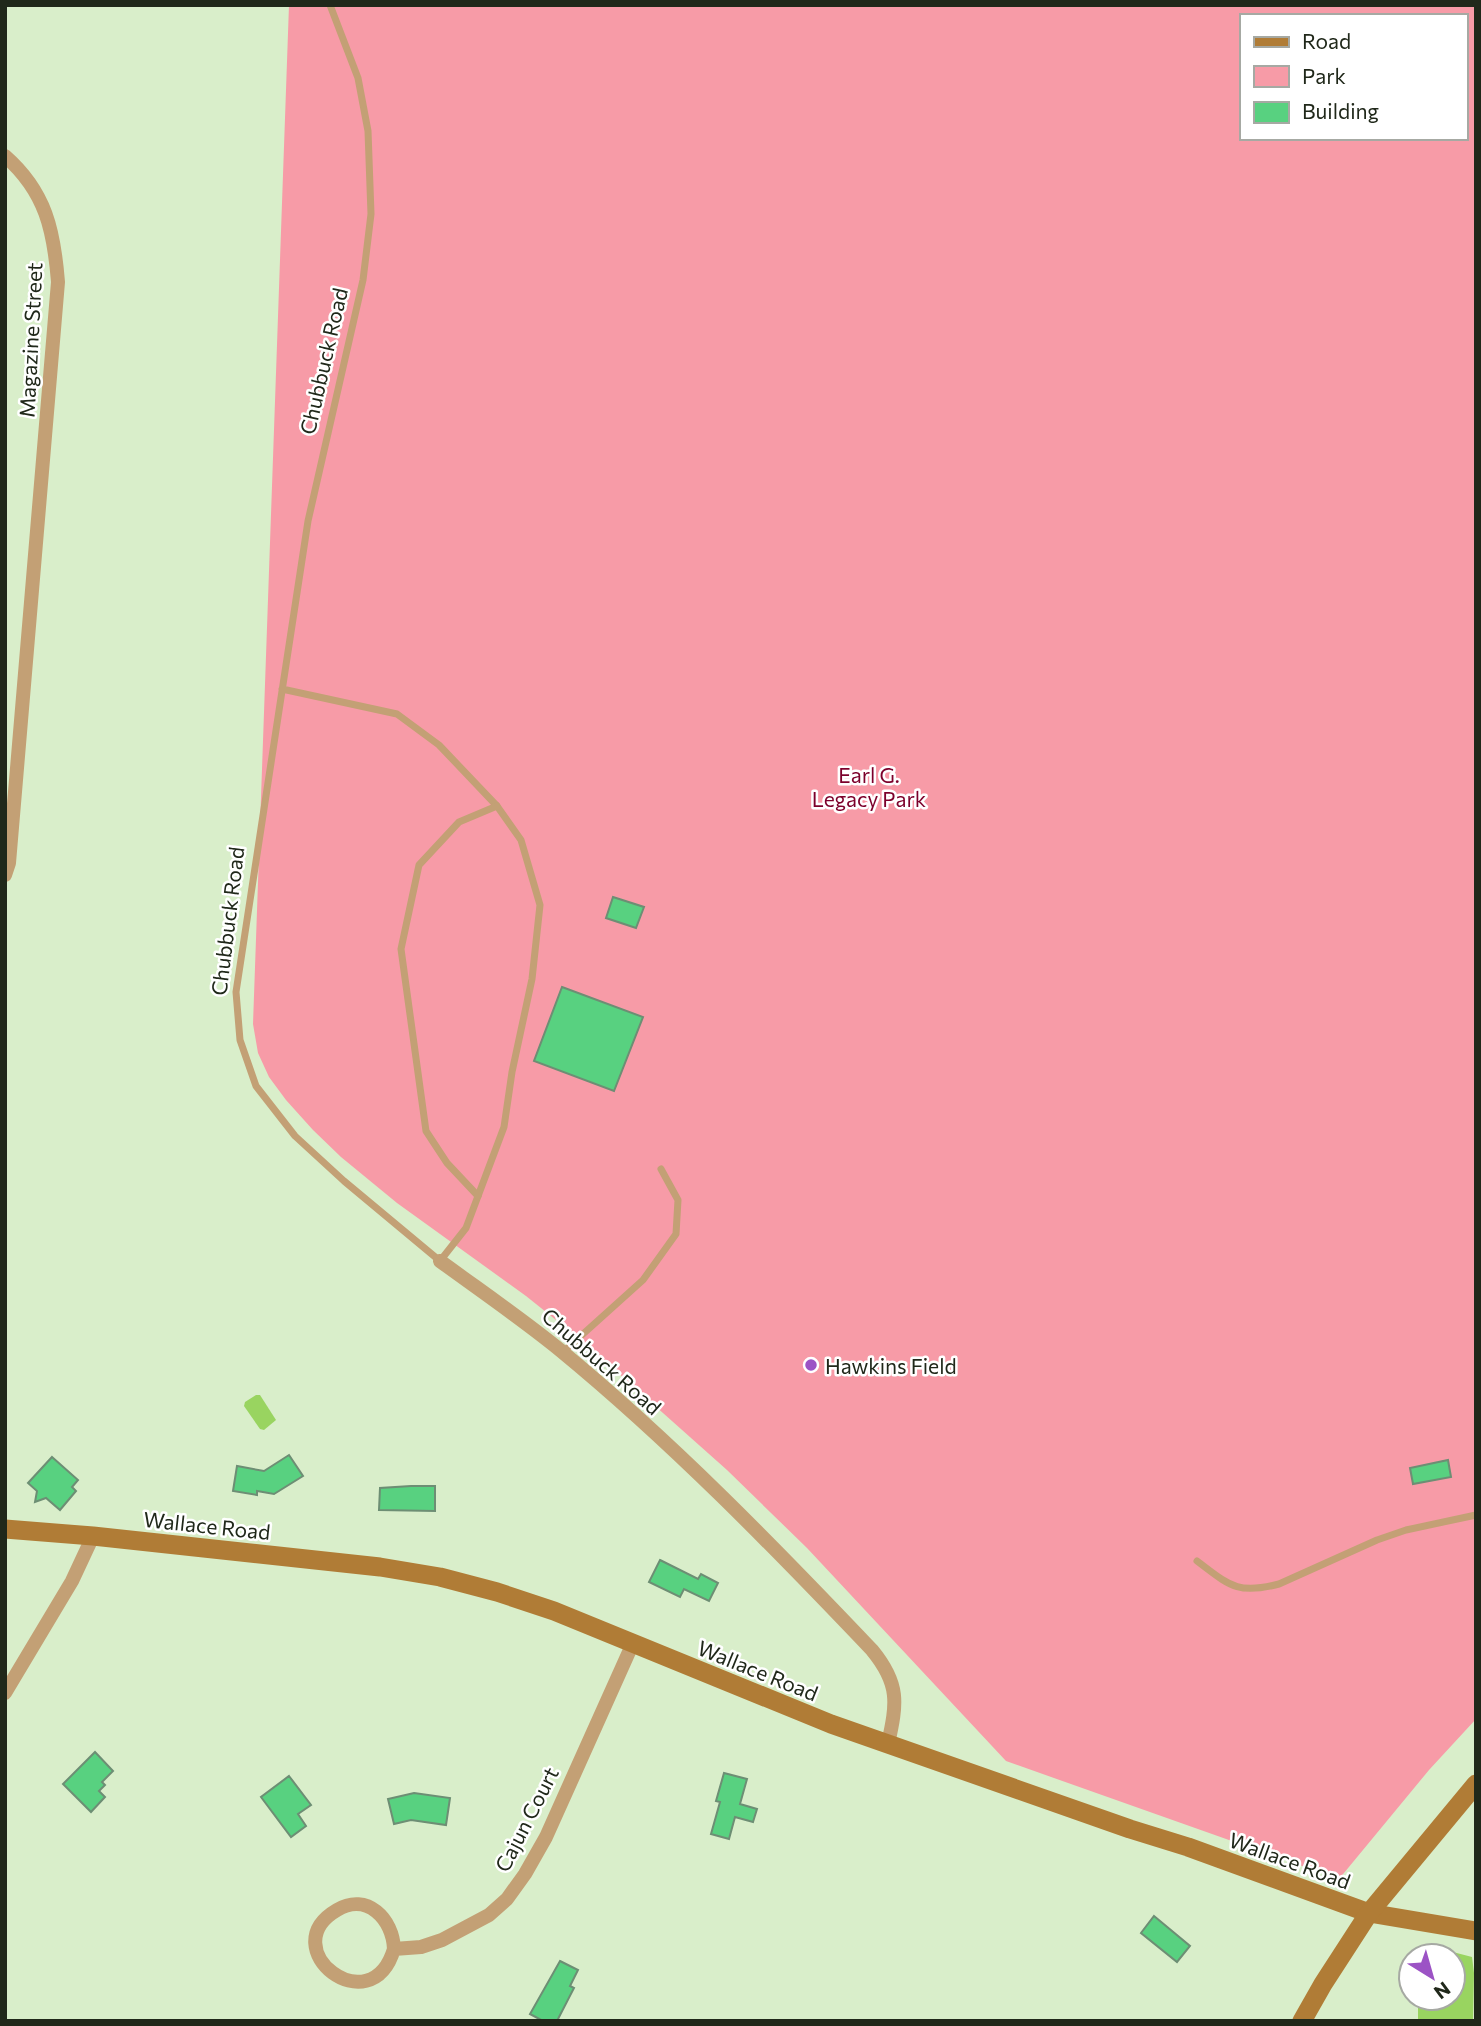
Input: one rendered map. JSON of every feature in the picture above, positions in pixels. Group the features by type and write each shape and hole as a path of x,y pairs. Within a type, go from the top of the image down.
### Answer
{"street":[{"name":"Magazine Street","path":"5,156 22,171 44,205 55,244 58,282 17,775 9,863 5,876"},
{"name":"Chubbuck Road","path":"440,1261 563,1353 727,1501 880,1659 888,1669 893,1687 895,1712 888,1744"},
{"name":"Wallace Road","path":"5,1530 93,1536 367,1565 440,1577 531,1604 888,1744 1188,1847 1369,1913 1476,1931"},
{"path":"5,1693 72,1581 93,1536"},
{"name":"Cajun Court","path":"394,1949 421,1947 453,1934 489,1915 507,1899 546,1836 632,1643"},
{"path":"1302,2021 1369,1913 1476,1784"},
{"path":"354,1905 379,1913 394,1936 394,1949 391,1961 384,1971 374,1979 351,1984 329,1974 321,1964 316,1939 320,1926 329,1915 340,1908 354,1905"}],"lane":[{"name":"Chubbuck Road","path":"330,5 358,78 368,131 371,214 363,280 308,521 236,992 240,1040 256,1086 295,1136 440,1261"},
{"path":"282,689 397,714 439,745 497,807 521,840 540,905 532,979 512,1072 504,1127 466,1228 440,1261"},
{"path":"478,1196 447,1163 426,1131 401,949 419,865 459,822 497,807"},
{"path":"563,1353 643,1280 676,1234 678,1200 661,1169"},
{"path":"1197,1561 1234,1587 1262,1589 1406,1530 1476,1516"}],"green space":[{"name":"Earl G. Legacy Park","path":"289,5 1476,5 1476,1719 1429,1770 1339,1879 1006,1761 807,1548 727,1470 581,1340 526,1296 397,1203 341,1157 286,1100 269,1077 258,1053 253,1024"}],"shaded area":[{"path":"260,1395 276,1420 264,1430 260,1429 244,1406 245,1402"},
{"path":"1467,1956 1472,1957 1473,2021 1418,2021 1418,2012 1467,2012"}],"building":[{"path":"613,897 644,907 636,928 606,918"},
{"path":"562,987 643,1017 614,1091 534,1061"},
{"path":"289,1455 303,1476 274,1494 257,1491 257,1495 233,1491 237,1466 264,1471"},
{"path":"52,1457 78,1480 72,1487 76,1491 60,1510 46,1498 35,1502 37,1491 28,1483"},
{"path":"1448,1460 1451,1477 1413,1484 1410,1468"},
{"path":"435,1486 435,1511 379,1510 380,1488"},
{"path":"660,1560 698,1579 701,1574 718,1583 709,1601 684,1589 680,1597 649,1582"},
{"path":"95,1752 113,1771 102,1782 105,1785 99,1791 105,1797 91,1812 63,1784"},
{"path":"724,1773 747,1779 740,1804 757,1809 753,1822 735,1817 729,1839 711,1834 720,1802 716,1801"},
{"path":"289,1776 311,1805 298,1814 306,1826 291,1837 261,1797"},
{"path":"414,1793 450,1798 446,1825 411,1820 394,1824 388,1799"},
{"path":"1154,1916 1190,1946 1177,1962 1141,1933"},
{"path":"560,1961 578,1970 570,1986 574,1988 557,2021 543,2021 530,2014"}],"place":[{"name":"Hawkins Field","path":"811,1365"}]}
